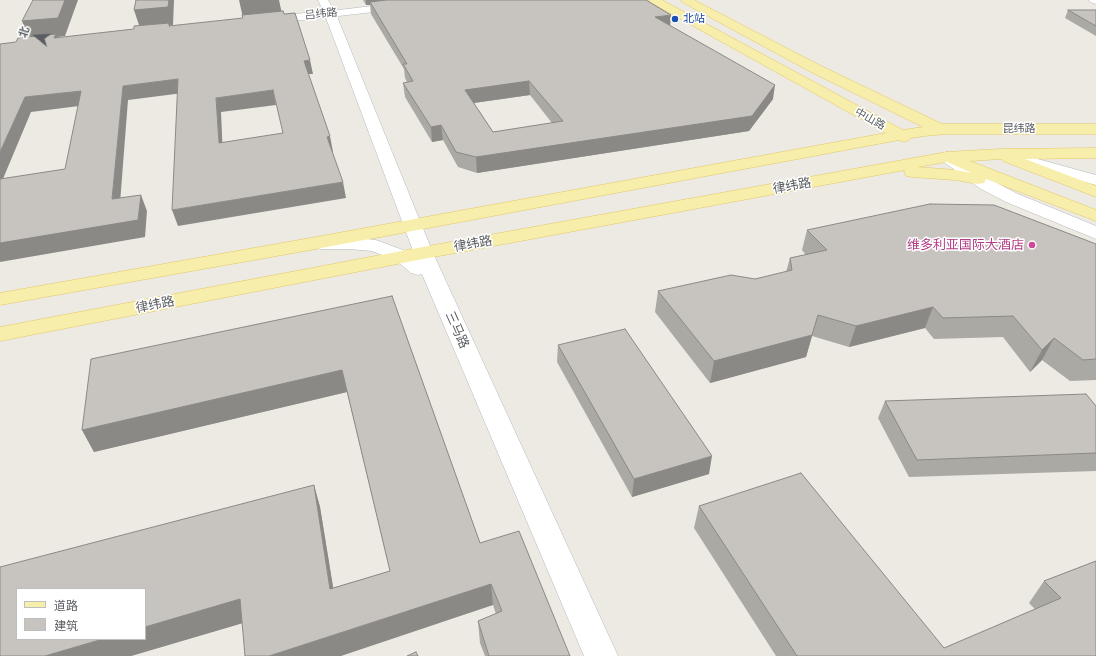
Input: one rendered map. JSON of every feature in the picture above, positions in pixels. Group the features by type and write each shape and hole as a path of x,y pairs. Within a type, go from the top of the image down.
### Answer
{"main road":[{"name":"中山路","path":"654,0 899,135 1031,191 1096,216"},
{"name":"中山路","path":"686,0 814,68 941,130 1096,191"},
{"path":"827,96 880,118 924,131 1011,144 1096,151"},
{"path":"886,102 903,108 939,116 1096,120"},
{"path":"0,299 316,243 899,135 941,130"},
{"name":"昆纬路","path":"941,130 1096,130"},
{"path":"824,149 881,147 948,155 1024,173 1096,196"},
{"name":"昆纬路","path":"948,155 1096,151"},
{"name":"律纬路","path":"0,334 414,255 865,172 948,155"},
{"path":"1096,156 1078,159 1071,163 1068,168 1070,173 1096,191"},
{"path":"865,172 932,173 979,179 1031,191"}],"street":[{"name":"三马路","path":"323,0 330,14 412,225 414,255 444,300 601,656"},
{"name":"吕纬路","path":"259,21 451,0"},
{"path":"1000,154 1096,180"},
{"path":"948,155 979,179 1012,198 1096,233"},
{"path":"316,243 348,242 376,246 414,255"}],"building":[{"path":"33,0 65,0 58,18 22,21"},
{"path":"136,0 169,0 168,7 134,10"},
{"path":"386,0 646,0 671,15 655,17 775,85 752,116 476,157 456,152 441,125 431,127 403,83 413,81 403,64 407,64 370,2","holes":["529,81 563,121 493,132 465,90"]},
{"path":"1068,10 1096,10 1096,26"},
{"path":"283,11 284,14 295,13 310,60 304,61 330,136 327,137 343,182 172,210 178,79 123,86 112,199 141,195 138,220 0,243 0,179 65,169 81,91 25,97 0,152 0,44 16,42 18,38 56,34 54,38 134,29 134,26 169,23 169,26 243,18 242,15","holes":["273,90 283,133 219,143 216,98"]},
{"path":"930,204 994,205 1096,244 1096,359 1083,360 1054,338 1042,350 1013,316 943,318 933,307 856,326 818,315 812,335 714,361 658,291 731,275 755,279 792,270 790,258 827,250 807,230"},
{"path":"392,296 480,543 519,531 570,656 489,656 478,621 502,611 491,584 269,656 245,656 240,599 146,627 146,588 16,588 16,640 100,640 45,656 0,656 0,567 314,485 330,589 390,571 342,370 82,430 91,359"},
{"path":"625,329 712,456 634,479 558,345"},
{"path":"1086,394 1096,406 1096,453 917,460 885,401"},
{"path":"801,473 944,648 1061,598 1044,581 1096,561 1096,656 797,656 699,506"},
{"path":"416,652 418,656 407,656"}],"place":[{"name":"北站","path":"675,19"},
{"name":"维多利亚国际大酒店","path":"1032,245"}]}
